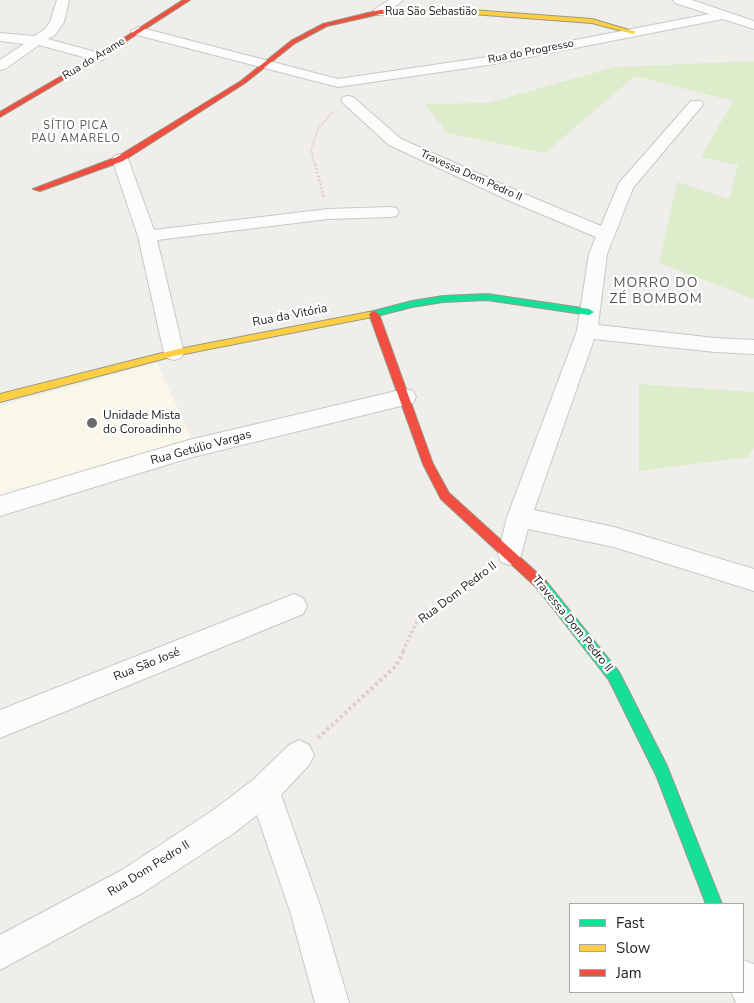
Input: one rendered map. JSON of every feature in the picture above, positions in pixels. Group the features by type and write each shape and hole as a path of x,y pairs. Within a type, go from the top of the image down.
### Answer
{"street":[{"path":"0,66 50,32 57,22 63,0"},
{"name":"Rua do Arame","path":"0,115 98,57 187,0"},
{"path":"380,12 397,0"},
{"path":"679,0 754,25"},
{"name":"Rua São Sebastião","path":"36,189 120,160 224,95 293,42 316,29 343,20 380,12 442,11 537,16 604,23 633,32"},
{"name":"Rua do Progresso","path":"264,63 338,84 488,61 724,15"},
{"path":"138,31 264,63"},
{"path":"0,37 39,41 98,57"},
{"name":"Travessa Dom Pedro II","path":"348,100 395,142 516,197 605,234"},
{"name":"Rua Dom Pedro II","path":"510,554 519,517 588,322 598,254 605,234 625,187 696,104"},
{"path":"120,160 147,236 174,353"},
{"path":"147,236 328,214 390,212"},
{"name":"Rua da Vitória","path":"0,398 174,353 374,314 412,304 487,297 588,322"},
{"name":"Travessa Dom Pedro II","path":"374,314 428,464 445,496 542,585 614,676 662,772 714,903"},
{"path":"588,322 715,345 754,347"},
{"name":"Rua Getúlio Vargas","path":"0,506 189,449 404,397"},
{"path":"519,517 614,538 754,580"},
{"name":"Rua São José","path":"0,724 294,606"},
{"name":"Rua Dom Pedro II","path":"0,953 133,881 223,822 264,791 299,755"},
{"path":"264,791 306,911 332,1003"},
{"path":"744,980 753,1003"}],"path":[{"path":"328,214 311,150 318,129 331,113 348,100"},
{"name":"Rua Dom Pedro II","path":"299,755 396,666 417,621 510,554"}],"shaded area":[{"name":"Unidade Mista do Coroadinho","path":"157,363 192,440 0,501 0,406"}],"green space":[{"path":"754,61 754,299 659,263 677,182 729,199 738,165 701,157 733,101 635,76 545,153 447,133 425,104 488,103 615,67"},
{"path":"639,384 754,392 754,448 749,457 639,471"}],"traffic: fast":[{"path":"369,315 412,304 443,299 487,297 589,312"},
{"path":"541,584 614,676 662,771 714,903"}],"traffic: slow":[{"path":"408,12 458,11 592,21 633,32"},
{"path":"0,398 174,353 369,315"}],"traffic: jam":[{"path":"0,115 98,57 187,0"},
{"path":"37,189 120,159 243,82 293,42 325,25 380,12 408,12"},
{"path":"374,314 428,464 445,496 541,584"}],"place":[{"name":"Unidade Mista do Coroadinho","path":"92,423"}],"district":[{"name":"SÍTIO PICA PAU AMARELO","path":"76,132"},
{"name":"MORRO DO ZÉ BOMBOM","path":"656,292"}]}
